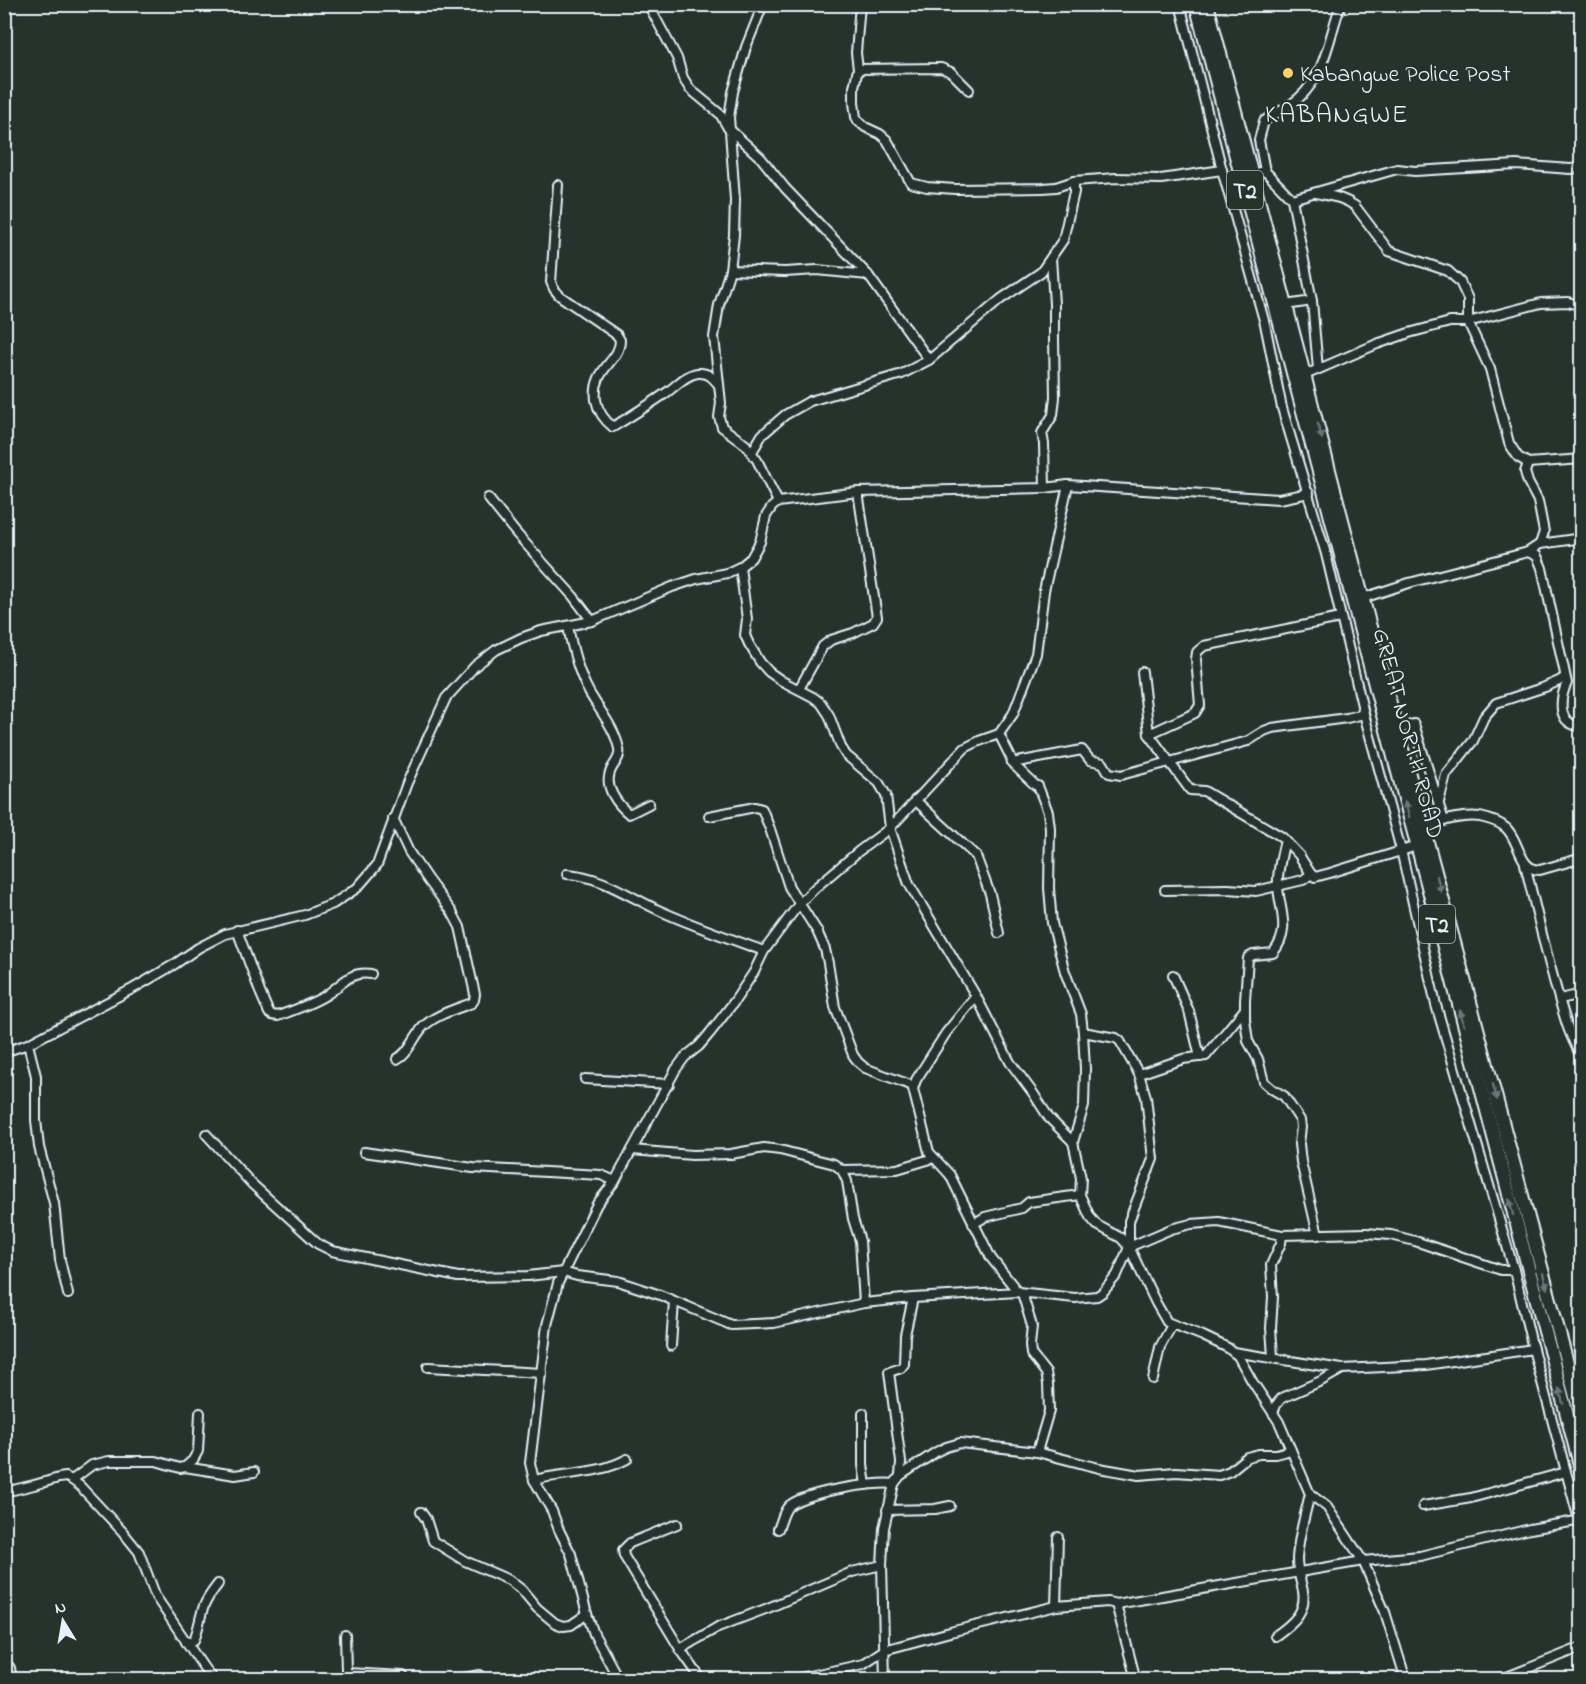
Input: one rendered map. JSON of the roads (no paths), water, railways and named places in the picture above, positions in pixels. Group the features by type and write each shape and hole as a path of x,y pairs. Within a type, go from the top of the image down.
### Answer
{"main road":[{"name":"GREAT NORTH ROAD","path":"1196,4 1581,1472"},
{"name":"GREAT NORTH ROAD","path":"1207,4 1250,174 1581,1419"}],"street":[{"path":"648,4 690,89 720,114 728,128 761,158 785,188 868,275 929,360"},
{"path":"761,4 733,92 729,117 735,200 734,235 730,270 714,330 721,403 719,417 722,427 752,452 778,502"},
{"path":"860,4 856,53 858,69 854,87 854,103 858,121 887,140 911,183 927,188 1043,188 1056,187 1074,181 1116,178 1161,179 1222,170"},
{"path":"1180,4 1222,170 1265,324 1282,408 1326,554 1364,714 1401,850 1436,1005 1514,1269 1581,1531"},
{"path":"1318,369 1312,301 1292,199 1266,171 1259,140 1264,121 1299,97 1316,76 1327,51 1341,4"},
{"path":"858,69 941,68 951,72 969,90"},
{"path":"1292,199 1397,169 1426,171 1516,165 1581,168"},
{"path":"1250,174 1266,171"},
{"path":"752,452 762,435 785,415 810,401 824,395 902,374 929,360 1002,299 1041,272 1063,240 1074,192 1074,181"},
{"path":"558,185 551,282 560,296 617,335 620,340 618,349 601,374 596,387 599,411 607,422 613,427 696,373 710,376 718,384"},
{"path":"1316,194 1341,198 1355,206 1392,252 1448,271 1460,282 1468,299 1468,322 1490,369 1512,448 1518,457 1528,463 1581,459"},
{"path":"1045,488 1042,433 1053,415 1055,397 1051,258"},
{"path":"730,270 785,272 817,270 868,275"},
{"path":"1286,305 1312,301"},
{"path":"1305,375 1356,352 1409,333 1450,322 1468,322 1541,303 1568,302 1581,306"},
{"path":"1528,463 1525,472 1538,501 1544,532 1540,544"},
{"path":"4,1052 28,1044 134,988 225,934 305,915 333,904 357,888 377,865 393,818 446,698 476,666 496,650 521,638 541,631 592,621 672,587 696,579 728,573 740,567 751,558 760,542 766,516 778,502 858,492 1045,488 1068,485 1279,499 1309,492"},
{"path":"619,1680 594,1634 571,1554 552,1511 534,1480 530,1463 548,1324 558,1283 597,1204 615,1180 676,1069 685,1057 699,1046 734,1002 754,972 764,951 799,904 815,888 890,828 965,748 999,734 1013,714 1036,654 1044,591 1068,485"},
{"path":"799,689 823,646 831,640 873,623 877,617 858,492"},
{"path":"488,498 592,621"},
{"path":"1363,598 1409,583 1528,552 1540,544 1581,538"},
{"path":"1528,552 1537,556 1542,568 1567,683 1562,693 1561,704 1565,718 1571,724 1581,726"},
{"path":"740,567 747,619 746,635 749,644 769,672 821,704 846,755 879,783 886,795 890,828 909,884 976,996 1014,1069 1034,1093 1049,1118 1073,1143"},
{"path":"1149,734 1195,713 1200,705 1197,652 1204,646 1340,618"},
{"path":"568,626 572,647 584,681 612,731 620,751 618,760 609,774 613,795 629,813 649,804"},
{"path":"1142,672 1149,734 1190,790 1204,791 1285,840 1299,855 1311,874 1315,876 1330,873 1417,846"},
{"path":"1438,802 1446,775 1473,741 1484,717 1496,703 1545,687 1565,677"},
{"path":"1012,763 1079,750 1085,753 1090,760 1104,765 1109,773 1121,775 1248,741 1264,730 1364,714"},
{"path":"1397,730 1414,724 1444,821"},
{"path":"999,734 1012,763 1038,786 1048,812 1050,828 1049,897 1052,923 1065,972 1081,1014 1083,1032 1084,1106 1073,1143 1081,1178 1080,1195 1086,1209 1097,1225 1129,1246 1163,1317 1172,1325 1203,1336 1238,1356 1279,1422 1310,1494 1327,1507 1363,1562 1384,1612 1406,1680"},
{"path":"915,800 976,856 990,894 999,933"},
{"path":"709,816 754,807 762,809 789,886 818,932 825,950 835,1007 853,1055 865,1068 913,1086"},
{"path":"1424,825 1467,816 1482,818 1506,828 1513,838 1526,864 1539,924 1560,999 1581,1059"},
{"path":"393,818 409,852 452,912 460,927 475,994 472,1003 442,1014 425,1026 408,1050 396,1059"},
{"path":"1285,840 1278,875 1284,924 1282,939 1273,953 1253,955 1248,958 1245,1009 1248,1041 1258,1059 1262,1078 1268,1086 1284,1096 1301,1124 1299,1144 1301,1162 1318,1235"},
{"path":"1526,864 1533,870 1540,870 1581,858"},
{"path":"567,874 582,875 603,883 664,913 764,951"},
{"path":"1165,891 1228,889 1256,891 1303,880 1311,874"},
{"path":"237,930 260,992 272,1015 278,1016 325,996 354,974 361,972 371,974"},
{"path":"1173,975 1191,1015 1200,1057"},
{"path":"1560,999 1581,994"},
{"path":"976,996 946,1033 913,1086 927,1148 952,1179 991,1258 1020,1293 1032,1326 1031,1354 1046,1373 1048,1384 1049,1411 1037,1452"},
{"path":"1139,1074 1183,1059 1206,1056 1245,1009"},
{"path":"206,1134 252,1184 318,1244 332,1251 458,1277 528,1276 563,1272 618,1281 660,1295 731,1325 774,1323 864,1303 913,1298 1020,1293 1076,1298 1097,1296 1117,1275 1129,1246 1129,1221 1153,1159 1146,1097 1139,1074 1122,1043 1118,1039 1083,1032"},
{"path":"28,1044 36,1076 36,1120 39,1147 54,1203 60,1260 68,1294"},
{"path":"585,1079 669,1084"},
{"path":"632,1150 702,1155 731,1154 764,1148 828,1161 842,1170 847,1180 860,1241 864,1303"},
{"path":"364,1152 473,1168 601,1174 615,1180"},
{"path":"842,1170 897,1168 934,1158"},
{"path":"973,1224 985,1217 1022,1208 1029,1202 1080,1195"},
{"path":"1129,1246 1171,1229 1205,1222 1219,1222 1282,1234 1391,1235 1501,1270 1514,1269"},
{"path":"1274,1357 1271,1328 1273,1297 1271,1265 1281,1243 1282,1234"},
{"path":"900,1476 901,1462 889,1372 901,1368 904,1364 905,1335 913,1298"},
{"path":"671,1346 674,1301"},
{"path":"1154,1379 1160,1347 1172,1325"},
{"path":"1233,1352 1342,1370 1426,1365 1533,1349"},
{"path":"428,1367 542,1373"},
{"path":"1273,1413 1282,1398 1342,1370"},
{"path":"185,1467 198,1451 200,1413"},
{"path":"863,1413 863,1465 866,1485"},
{"path":"885,1680 882,1565 887,1510 894,1484 900,1476 936,1452 960,1443 1037,1452 1099,1468 1148,1475 1176,1472 1219,1474 1230,1471 1247,1457 1291,1450"},
{"path":"534,1480 555,1475 584,1473 614,1466 627,1459"},
{"path":"72,1480 92,1466 110,1461 156,1461 180,1468 235,1475 254,1472"},
{"path":"1423,1506 1471,1498 1566,1472"},
{"path":"4,1490 13,1490 59,1478 72,1480 104,1510 139,1552 156,1597 213,1680"},
{"path":"778,1529 786,1509 797,1500 860,1484 883,1482 894,1484"},
{"path":"1275,1636 1292,1624 1303,1602 1297,1555 1310,1494"},
{"path":"887,1510 935,1509 950,1506"},
{"path":"421,1512 426,1519 433,1541 465,1561 509,1580 555,1623 563,1626 571,1625 587,1614"},
{"path":"791,1680 863,1664 884,1650 1056,1606 1108,1602 1116,1604 1363,1562 1420,1556 1530,1529 1580,1520"},
{"path":"677,1524 630,1543 623,1550 624,1556 680,1649 702,1680"},
{"path":"1056,1606 1058,1537"},
{"path":"680,1649 718,1627 852,1572 882,1565"},
{"path":"186,1642 194,1640 201,1623 205,1603 218,1584"},
{"path":"1116,1604 1136,1680"},
{"path":"345,1635 347,1673 403,1676 406,1680"},
{"path":"1499,1680 1581,1647"},
{"path":"4,1661 10,1668 12,1680"},
{"path":"453,1680 480,1675 484,1680"}],"place":[{"name":"Kabangwe Police Post","path":"1288,73"}],"district":[{"name":"KABANGWE","path":"1337,113"}]}
